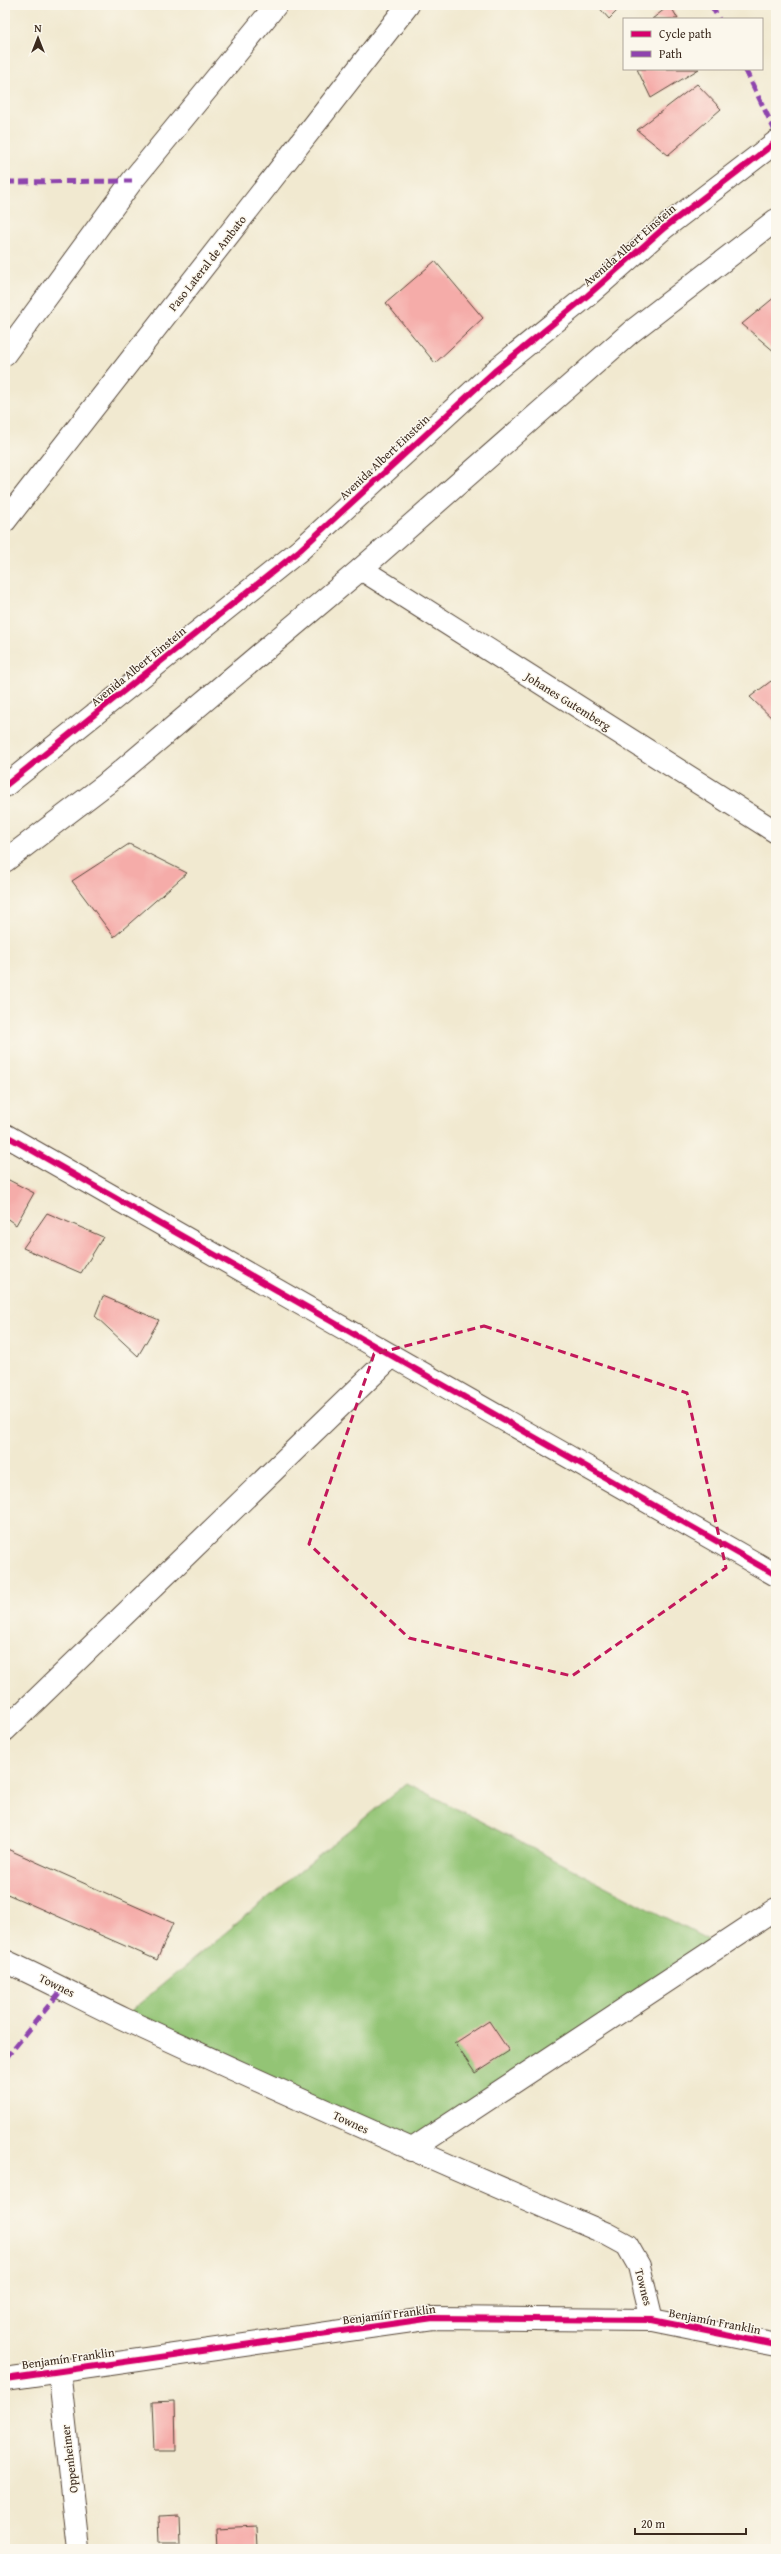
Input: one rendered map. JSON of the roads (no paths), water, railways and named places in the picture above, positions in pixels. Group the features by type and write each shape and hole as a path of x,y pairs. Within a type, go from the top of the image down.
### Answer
{"main road":[{"path":"5,354 132,181 276,5"},
{"name":"Paso Lateral de Ambato","path":"5,521 408,5"},
{"name":"Avenida Albert Einstein","path":"5,786 300,550 496,370 587,296 664,228 776,142"},
{"path":"5,862 106,784 361,569 631,332 776,220"},
{"name":"Johanes Gutemberg","path":"361,569 776,832"},
{"path":"5,1135 776,1575"},
{"path":"5,1730 392,1356"},
{"path":"411,2150 776,1909"},
{"name":"Townes","path":"5,1961 64,1987 122,2018 411,2150 605,2233 627,2245 639,2266 652,2320"},
{"name":"Benjamín Franklin","path":"5,2379 59,2370 433,2318 652,2320 776,2345"},
{"name":"Oppenheimer","path":"59,2370 80,2549"}]}
